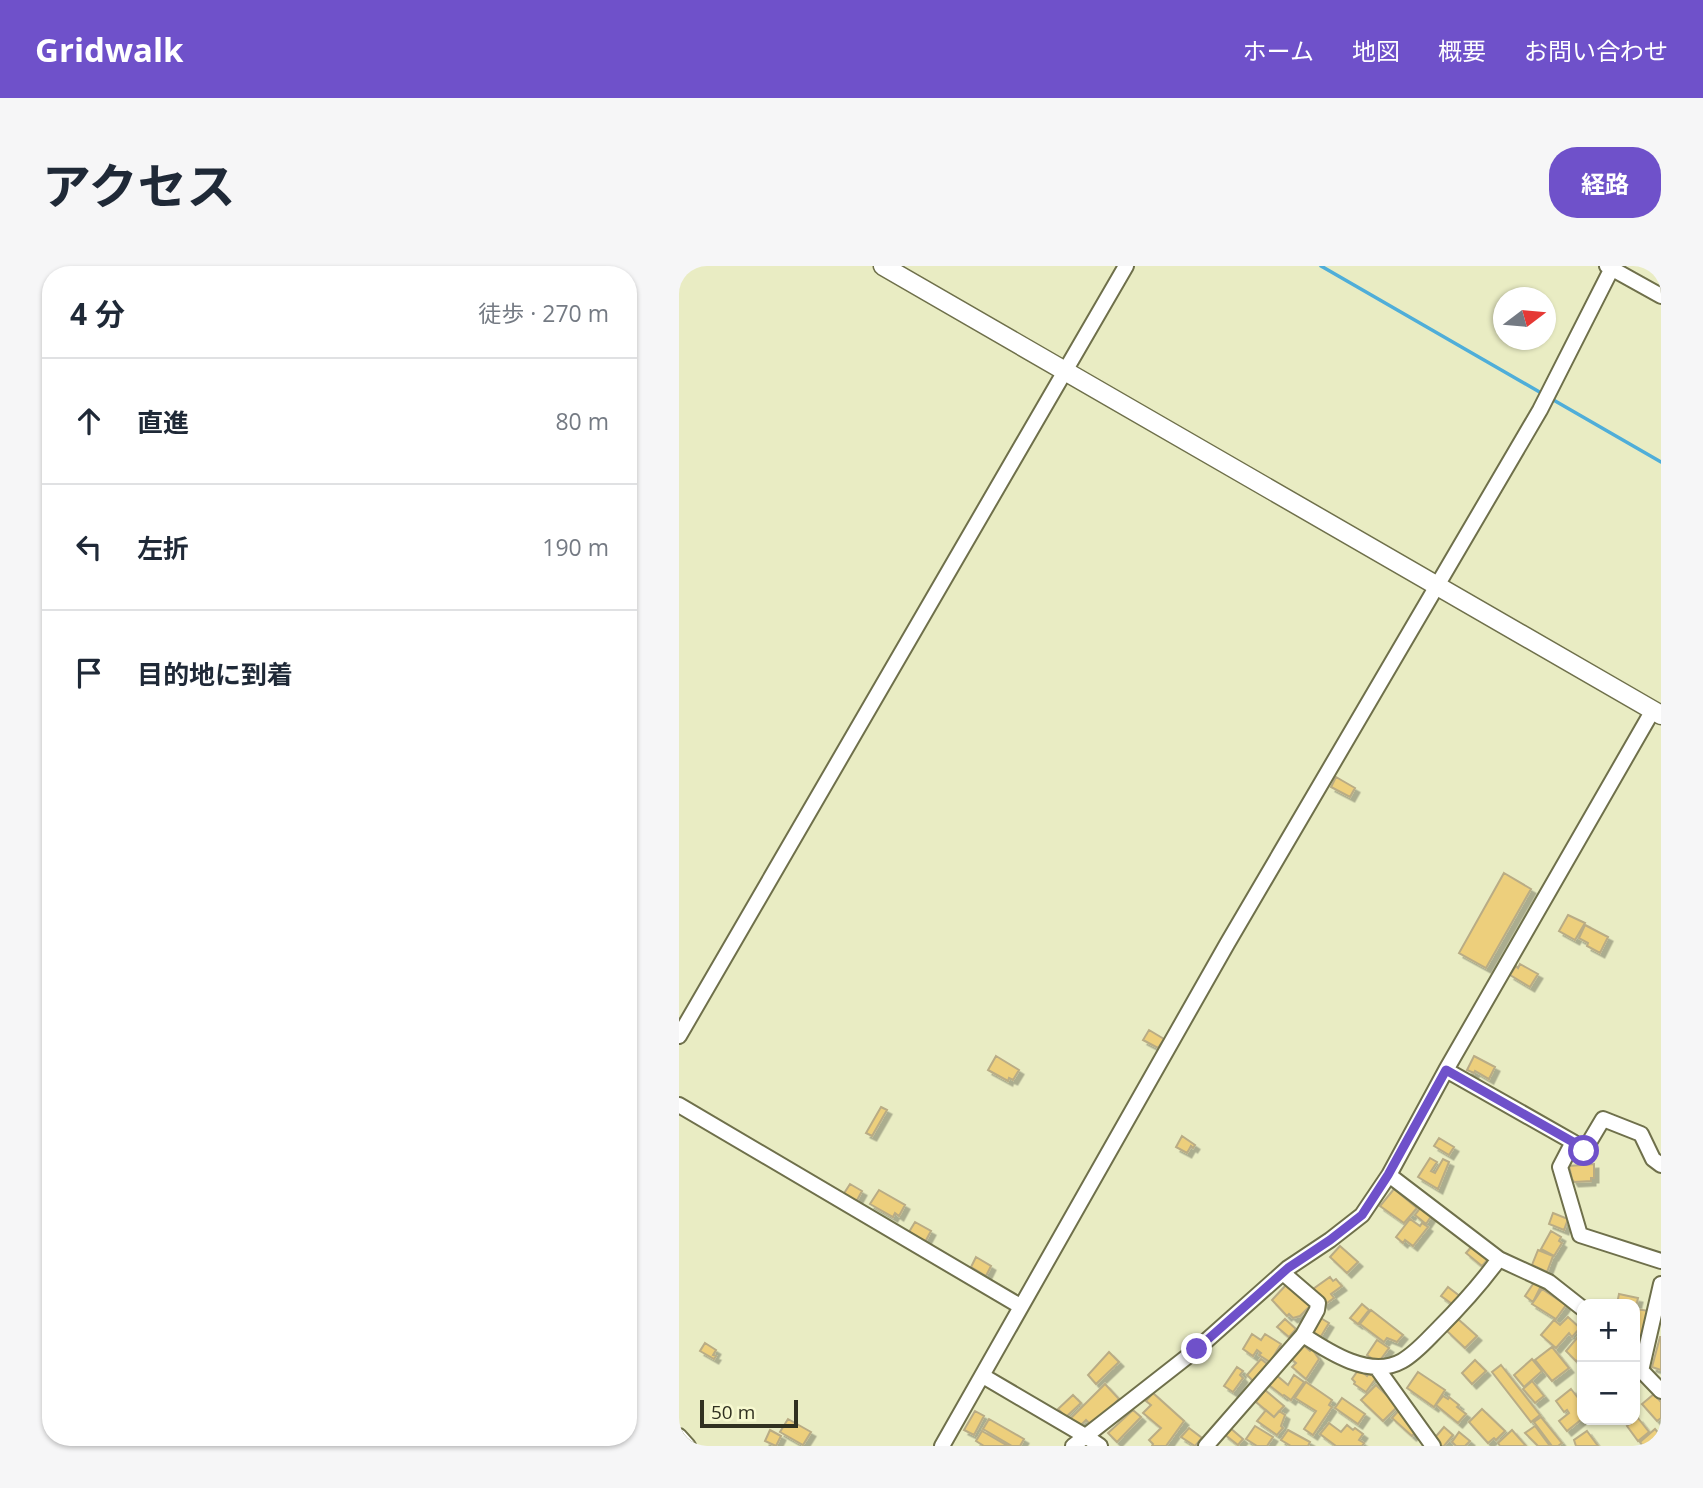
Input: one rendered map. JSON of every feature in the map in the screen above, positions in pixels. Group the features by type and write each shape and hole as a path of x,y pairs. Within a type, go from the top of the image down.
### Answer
{"street":[{"path":"883,266 1657,712 1446,1070 1388,1175 1362,1215 1283,1273 1197,1349 1073,1446"},
{"path":"679,1035 1126,266"},
{"path":"941,1446 1227,944 1439,586 1543,404 1611,267 1661,296"},
{"path":"1446,1070 1573,1142 1584,1151 1603,1119 1641,1134 1654,1159 1661,1166"},
{"path":"679,1105 1020,1306"},
{"path":"1573,1142 1560,1167 1580,1235 1661,1261"},
{"path":"1388,1175 1499,1259 1549,1282 1577,1304"},
{"path":"1303,1335 1336,1357 1377,1368 1399,1363 1414,1353 1462,1306 1499,1259"},
{"path":"1206,1446 1303,1335 1317,1310 1318,1303 1283,1273"},
{"path":"1639,1362 1661,1284"},
{"path":"1377,1368 1433,1446"},
{"path":"1640,1369 1661,1391"},
{"path":"983,1376 1100,1446"},
{"path":"679,1436 688,1446"}],"building":[{"path":"1336,777 1355,788 1350,797 1331,787"},
{"path":"1504,873 1531,889 1486,968 1459,953"},
{"path":"1568,915 1585,923 1575,940 1559,931"},
{"path":"1585,925 1608,937 1600,953 1579,938"},
{"path":"1520,964 1538,974 1530,987 1510,975"},
{"path":"1149,1030 1164,1039 1158,1048 1143,1040"},
{"path":"996,1056 1019,1070 1013,1080 1009,1078 1008,1081 988,1070"},
{"path":"1474,1056 1495,1067 1489,1079 1475,1071 1474,1073 1467,1070"},
{"path":"881,1107 887,1110 872,1136 866,1133"},
{"path":"1182,1136 1195,1145 1193,1148 1191,1146 1187,1153 1176,1147"},
{"path":"1439,1138 1454,1147 1449,1155 1434,1146"},
{"path":"1430,1158 1437,1162 1431,1171 1435,1173 1443,1159 1449,1162 1438,1189 1418,1177"},
{"path":"1594,1164 1594,1178 1591,1178 1591,1181 1574,1182 1569,1166"},
{"path":"850,1184 862,1191 856,1202 843,1195"},
{"path":"1394,1189 1417,1208 1404,1223 1380,1206"},
{"path":"879,1190 905,1205 899,1216 895,1213 893,1217 870,1204"},
{"path":"1421,1207 1432,1215 1426,1224 1415,1215"},
{"path":"1553,1213 1568,1219 1564,1230 1549,1224"},
{"path":"1410,1219 1420,1226 1422,1223 1428,1227 1413,1246 1396,1237"},
{"path":"915,1222 931,1231 925,1242 909,1232"},
{"path":"1551,1231 1561,1237 1559,1241 1562,1243 1554,1256 1541,1249"},
{"path":"1473,1245 1489,1258 1482,1266 1466,1253"},
{"path":"1340,1246 1358,1262 1347,1273 1330,1257"},
{"path":"1538,1250 1553,1256 1547,1272 1532,1265"},
{"path":"976,1257 991,1266 986,1276 971,1267"},
{"path":"1330,1277 1342,1286 1331,1294 1334,1298 1324,1305 1313,1289"},
{"path":"1535,1281 1541,1286 1533,1302 1525,1296"},
{"path":"1286,1285 1310,1306 1300,1316 1287,1316 1272,1300"},
{"path":"1448,1287 1461,1297 1455,1306 1441,1296"},
{"path":"1542,1289 1566,1305 1556,1319 1532,1304"},
{"path":"1619,1294 1638,1298 1638,1299 1618,1299"},
{"path":"1362,1304 1369,1310 1358,1324 1350,1318"},
{"path":"1371,1310 1403,1335 1397,1342 1387,1338 1384,1342 1360,1324"},
{"path":"1640,1310 1650,1311 1640,1342"},
{"path":"1319,1317 1329,1323 1320,1338 1310,1332"},
{"path":"1568,1317 1577,1325 1577,1331 1572,1337 1569,1333 1556,1348 1541,1335 1554,1320 1560,1325"},
{"path":"1285,1319 1296,1329 1289,1337 1277,1327"},
{"path":"1458,1319 1477,1336 1465,1348 1447,1331"},
{"path":"1252,1334 1261,1340 1265,1334 1281,1344 1270,1362 1259,1355 1261,1353 1257,1350 1253,1356 1243,1349"},
{"path":"1661,1337 1661,1370 1652,1367"},
{"path":"1577,1338 1577,1360 1566,1351"},
{"path":"1377,1340 1389,1348 1378,1363 1367,1355"},
{"path":"705,1343 716,1350 714,1359 700,1351"},
{"path":"1302,1344 1310,1351 1312,1349 1319,1359 1306,1379 1292,1367 1296,1363 1289,1357"},
{"path":"1552,1347 1569,1368 1552,1381 1535,1360"},
{"path":"1109,1352 1119,1362 1096,1384 1088,1375"},
{"path":"1261,1359 1267,1364 1253,1381 1247,1375"},
{"path":"1532,1359 1542,1371 1524,1387 1514,1375"},
{"path":"1475,1360 1486,1371 1472,1384 1462,1373"},
{"path":"1501,1365 1540,1415 1531,1422 1492,1372"},
{"path":"1237,1367 1243,1371 1240,1375 1243,1378 1233,1392 1224,1386"},
{"path":"1359,1369 1367,1376 1369,1373 1376,1378 1366,1392 1354,1384 1352,1379"},
{"path":"1418,1372 1445,1390 1434,1407 1407,1388"},
{"path":"1275,1374 1288,1385 1294,1375 1304,1382 1291,1400 1265,1382"},
{"path":"1532,1381 1544,1396 1535,1403 1523,1389"},
{"path":"1306,1382 1332,1400 1329,1405 1332,1407 1313,1435 1304,1429 1316,1411 1295,1398"},
{"path":"1105,1384 1119,1399 1092,1426 1086,1420 1078,1428 1070,1419"},
{"path":"1376,1385 1398,1406 1383,1421 1361,1400"},
{"path":"1571,1389 1577,1397 1577,1423 1567,1431 1559,1421 1569,1413 1567,1410 1564,1412 1556,1401"},
{"path":"1265,1390 1284,1406 1274,1417 1256,1402"},
{"path":"1153,1393 1184,1421 1166,1446 1152,1446 1149,1440 1161,1428 1143,1413 1151,1405 1146,1401"},
{"path":"1654,1394 1661,1402 1661,1418 1657,1421 1642,1404"},
{"path":"1073,1395 1081,1403 1066,1417 1058,1409"},
{"path":"1443,1396 1448,1399 1449,1397 1466,1414 1458,1423 1436,1405"},
{"path":"1342,1398 1365,1414 1358,1424 1335,1408"},
{"path":"1400,1409 1419,1428 1412,1436 1392,1418"},
{"path":"1482,1409 1505,1431 1496,1440 1494,1438 1488,1443 1469,1422"},
{"path":"1133,1410 1141,1417 1117,1442 1108,1433"},
{"path":"1266,1410 1274,1417 1279,1411 1285,1415 1281,1426 1283,1428 1277,1435 1257,1421"},
{"path":"975,1411 984,1416 974,1435 964,1430"},
{"path":"1541,1417 1562,1443 1558,1446 1552,1446 1534,1422"},
{"path":"788,1419 811,1432 803,1445 780,1432"},
{"path":"989,1419 1024,1439 1020,1446 1012,1446 983,1429"},
{"path":"1640,1421 1649,1432 1638,1441 1627,1426 1640,1425"},
{"path":"1329,1423 1341,1432 1347,1425 1353,1430 1355,1428 1363,1434 1359,1440 1364,1443 1362,1446 1336,1446 1320,1434"},
{"path":"1255,1426 1273,1437 1267,1446 1257,1446 1246,1439"},
{"path":"1535,1426 1550,1446 1538,1446 1525,1433"},
{"path":"1229,1427 1243,1439 1238,1445 1224,1434"},
{"path":"1444,1427 1453,1435 1444,1446 1438,1446 1432,1441"},
{"path":"1189,1428 1202,1438 1195,1446 1181,1437"},
{"path":"1655,1429 1661,1436 1661,1441 1655,1446 1643,1446 1640,1442"},
{"path":"770,1430 781,1436 776,1446 765,1441"},
{"path":"1288,1430 1310,1442 1308,1446 1291,1446 1281,1440"},
{"path":"1512,1430 1526,1446 1500,1446 1498,1443"},
{"path":"982,1431 1008,1446 984,1446 976,1441"},
{"path":"1587,1431 1598,1446 1576,1446 1574,1440"},
{"path":"1459,1432 1470,1441 1465,1446 1456,1446 1452,1442"}],"waterway":[{"path":"1321,266 1543,394"},
{"path":"1550,398 1661,462"}],"route":[{"path":"1197,1349 1288,1268 1362,1215 1388,1175 1446,1070 1573,1142 1584,1151"}]}
